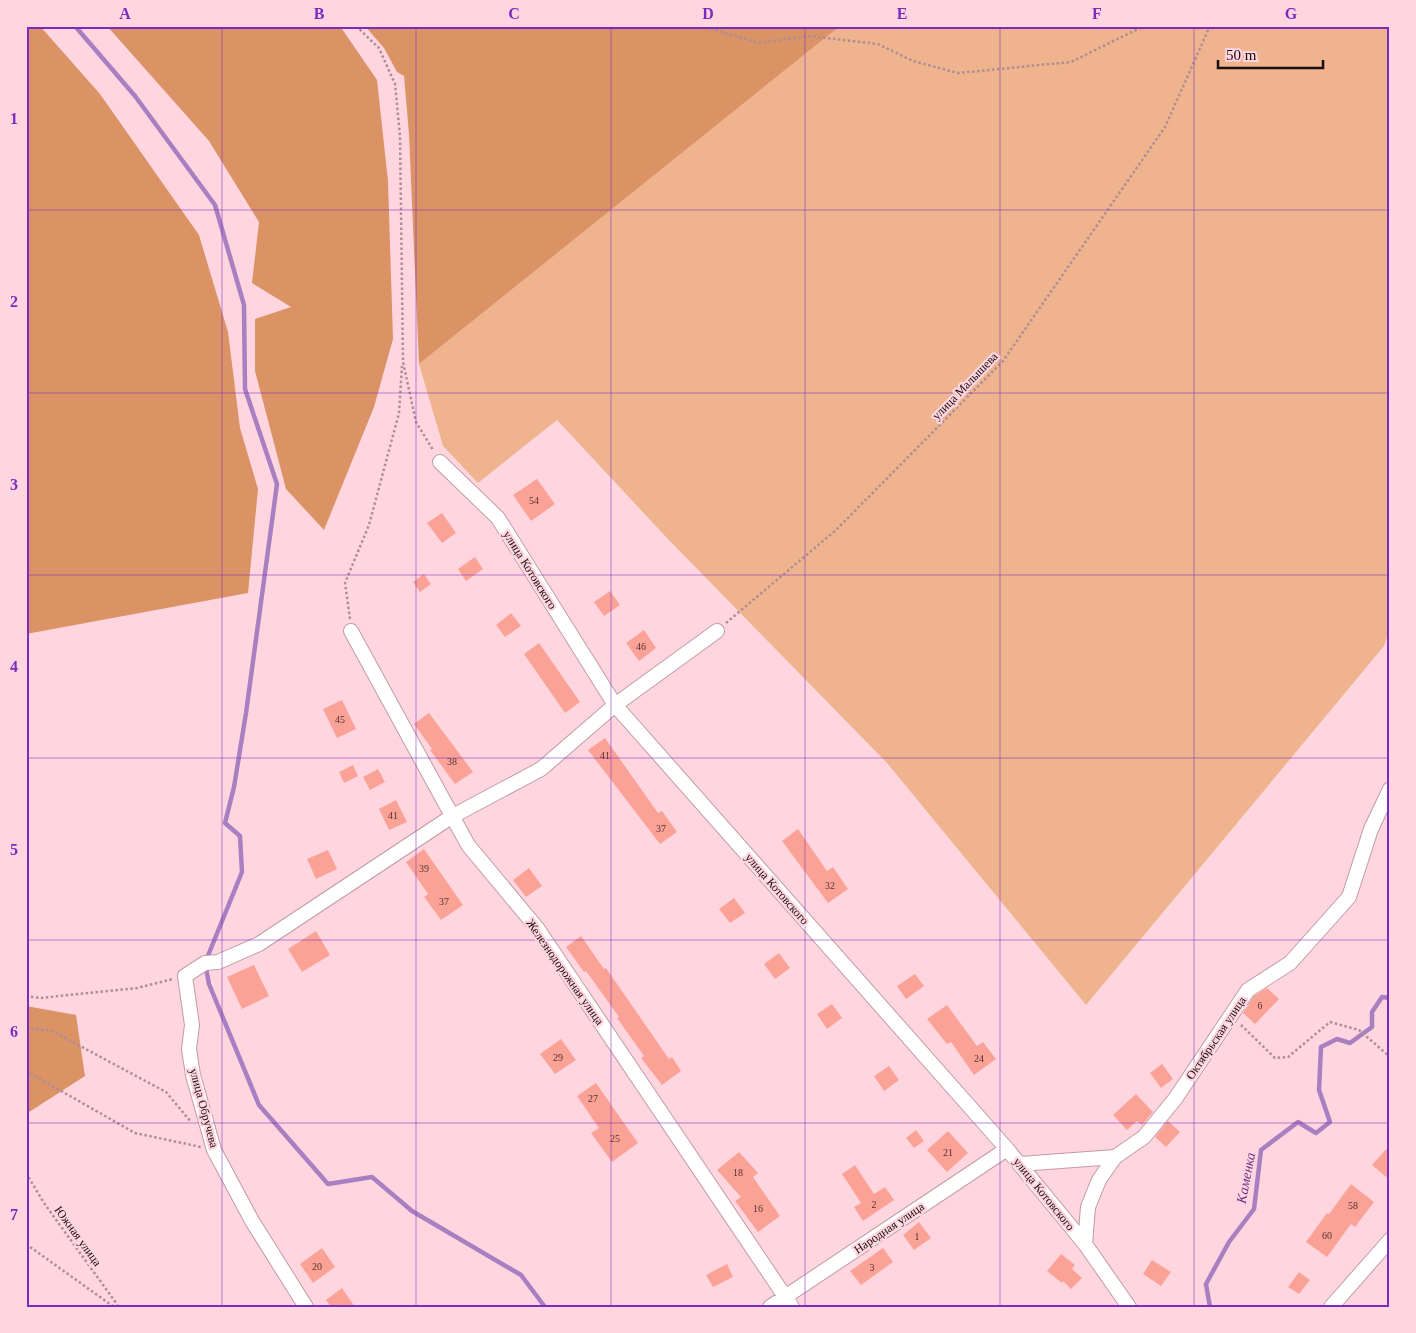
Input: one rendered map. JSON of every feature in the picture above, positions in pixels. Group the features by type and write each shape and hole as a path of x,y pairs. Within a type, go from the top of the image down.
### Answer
{"street":[{"name":"улица Котовского","path":"440,462 498,518 615,705 1020,1164 1085,1244 1129,1307"},
{"name":"Железнодорожная улица","path":"351,631 468,845 537,928 788,1302"},
{"path":"185,976 205,963 218,962 259,944 451,817 541,769 615,705 717,631"},
{"name":"Октябрьская улица","path":"1085,1244 1088,1207 1099,1180 1115,1157 1144,1137 1176,1099 1248,990 1290,963 1349,897 1371,829 1390,789"},
{"name":"улица Обручева","path":"185,976 192,1025 189,1049 193,1075 214,1150 252,1221 306,1307"},
{"name":"Народная улица","path":"770,1307 788,1302 1007,1149"},
{"path":"1020,1164 1115,1157"},
{"path":"1332,1307 1390,1240"}],"path":[{"path":"351,631 345,583 369,525 399,413 403,362 400,136 396,84 378,48 356,26"},
{"path":"701,26 760,43 809,36 878,44 913,61 958,73 1071,62 1144,26"},
{"name":"улица Малышева","path":"717,631 836,530 1003,361 1165,126 1210,26"},
{"path":"403,362 416,422 440,462"},
{"path":"26,996 40,998 137,988 185,976"},
{"path":"1231,1015 1275,1058 1288,1057 1330,1022 1359,1030 1390,1057"},
{"path":"26,1028 52,1031 166,1092 196,1128"},
{"path":"26,1071 135,1134 214,1150"},
{"name":"Южная улица","path":"26,1173 44,1203 119,1307"},
{"path":"26,1244 114,1307"}],"shaded area":[{"path":"26,26 40,26 100,94 199,235 228,332 240,428 258,489 248,593 26,634"},
{"path":"107,26 340,26 377,80 388,181 393,339 374,407 324,530 286,489 255,371 255,319 291,307 252,283 259,222 209,141"},
{"path":"365,26 840,26 419,364 409,134 404,76 397,72 384,48"},
{"path":"840,26 1390,26 1390,628 1384,646 1086,1005 887,763 667,538 557,420 478,483 443,446 419,364"},
{"path":"26,1006 76,1015 85,1076 26,1114"}],"building":[{"path":"537,479 555,504 531,521 513,495"},
{"path":"442,513 456,533 442,543 427,523"},
{"path":"475,557 483,569 466,581 458,569"},
{"path":"424,574 431,584 420,592 413,582"},
{"path":"610,591 620,605 604,616 594,602"},
{"path":"511,613 521,626 505,637 496,625"},
{"path":"644,630 656,648 639,661 626,643"},
{"path":"539,643 580,702 565,713 524,654"},
{"path":"342,700 356,729 337,738 323,709"},
{"path":"429,713 473,772 455,784 414,724"},
{"path":"605,738 658,813 662,811 677,832 660,844 588,750"},
{"path":"353,765 358,776 344,783 339,772"},
{"path":"378,769 385,782 370,790 363,777"},
{"path":"396,800 407,822 389,830 379,809"},
{"path":"798,829 827,871 833,867 848,889 828,903 782,841"},
{"path":"424,849 463,905 441,920 424,897 428,894 406,862"},
{"path":"328,850 337,869 316,879 307,859"},
{"path":"529,868 542,886 526,897 513,880"},
{"path":"734,898 745,913 730,923 719,909"},
{"path":"316,931 330,955 302,972 288,949"},
{"path":"581,936 604,969 606,968 669,1059 672,1057 681,1071 662,1085 641,1058 644,1056 617,1018 619,1017 566,947"},
{"path":"779,953 790,968 775,979 764,964"},
{"path":"254,965 269,996 242,1009 227,977"},
{"path":"915,974 924,986 906,999 897,986"},
{"path":"1267,988 1279,999 1255,1024 1243,1013 1254,996"},
{"path":"832,1004 842,1018 827,1029 817,1014"},
{"path":"947,1005 977,1046 983,1042 996,1059 974,1075 951,1042 947,1044 927,1019"},
{"path":"561,1039 576,1060 555,1074 540,1054"},
{"path":"1162,1064 1173,1079 1161,1088 1150,1073"},
{"path":"889,1066 899,1080 884,1091 874,1076"},
{"path":"596,1083 638,1143 612,1162 591,1133 599,1128 577,1096"},
{"path":"1136,1094 1153,1112 1142,1125 1137,1121 1127,1130 1113,1115"},
{"path":"1168,1121 1180,1132 1166,1147 1155,1137"},
{"path":"916,1130 924,1141 914,1148 906,1138"},
{"path":"948,1131 968,1153 947,1172 927,1150"},
{"path":"1390,1145 1390,1180 1372,1165"},
{"path":"739,1152 758,1173 753,1177 780,1216 758,1232 735,1201 741,1197 717,1170"},
{"path":"855,1165 874,1194 885,1187 894,1200 863,1221 854,1207 861,1203 842,1174"},
{"path":"1351,1184 1374,1202 1355,1227 1351,1224 1327,1257 1306,1242"},
{"path":"919,1222 931,1238 914,1250 903,1235"},
{"path":"322,1248 335,1267 313,1283 300,1264"},
{"path":"883,1248 893,1262 861,1285 850,1271"},
{"path":"1061,1254 1075,1265 1072,1269 1082,1278 1071,1289 1063,1281 1062,1283 1047,1271"},
{"path":"1152,1260 1171,1272 1161,1286 1143,1274"},
{"path":"727,1264 733,1277 713,1287 706,1275"},
{"path":"1299,1272 1310,1280 1299,1294 1288,1287"},
{"path":"342,1288 355,1307 331,1307 326,1300"}],"waterway":[{"path":"75,26 135,96 215,205 244,305 245,389 277,484 246,713 234,787 225,823 240,836 242,872 205,963 209,984 259,1105 328,1184 372,1177 412,1211 521,1275 545,1307"},
{"name":"Каменка","path":"1210,1307 1206,1284 1229,1242 1254,1209 1261,1150 1298,1122 1316,1133 1330,1122 1319,1090 1321,1047 1337,1039 1350,1043 1372,1027 1372,1012 1382,997 1390,998"}]}
